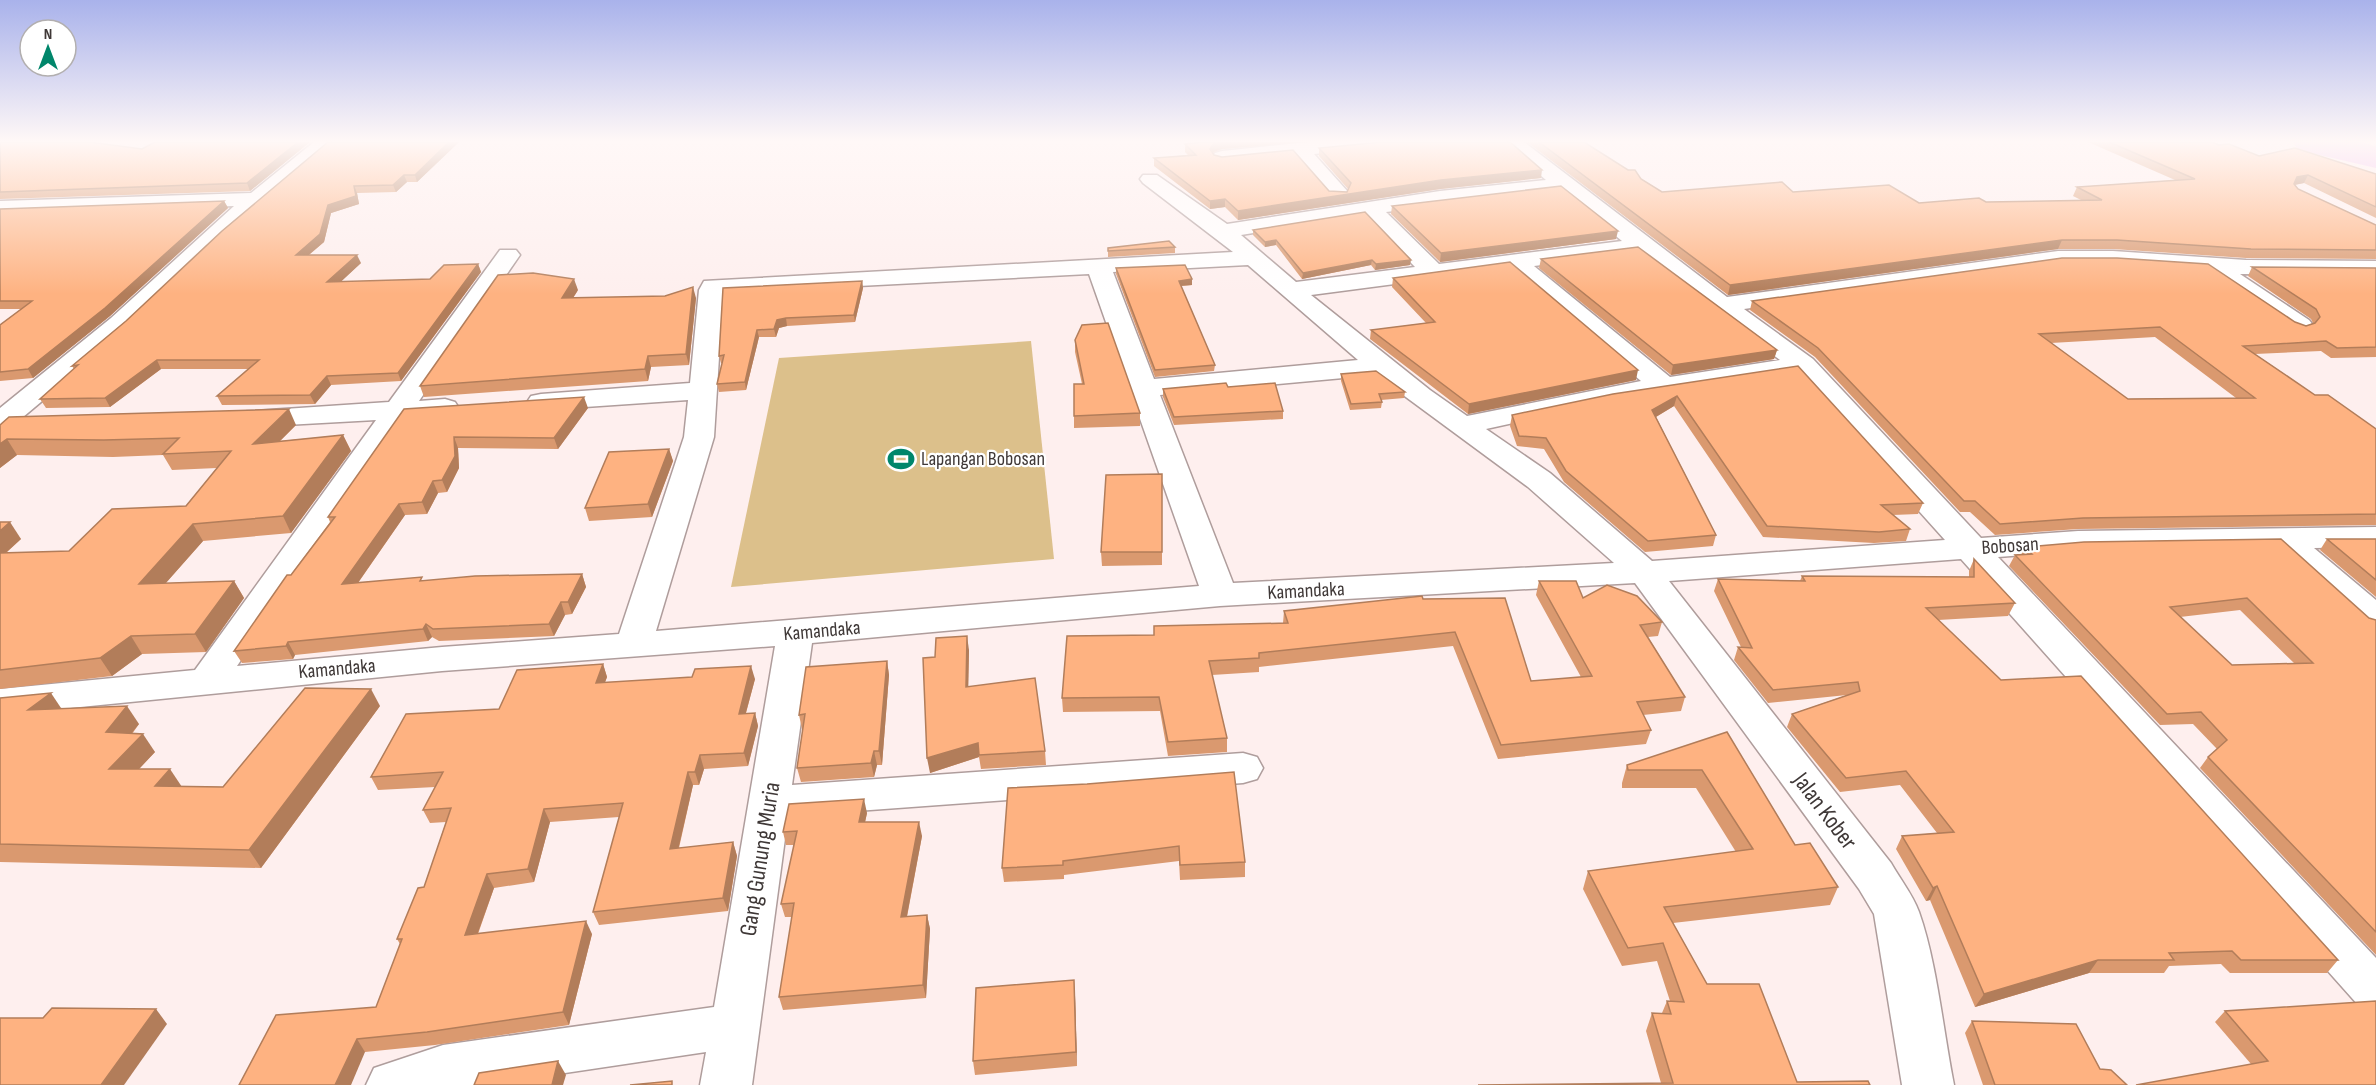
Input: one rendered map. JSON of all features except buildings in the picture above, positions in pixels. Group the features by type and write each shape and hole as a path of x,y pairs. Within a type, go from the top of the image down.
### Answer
{"street":[{"path":"5,415 120,323 216,232 264,193"},
{"name":"Jalan Kober","path":"1169,193 1223,231 1381,366 1539,480 1644,572 1875,876 1896,911 1906,955 1928,1085"},
{"path":"1223,231 1370,208 1494,193"},
{"path":"1575,193 1803,365 1968,549 2376,991"},
{"path":"0,208 256,199"},
{"path":"1370,208 1432,272"},
{"path":"1293,290 1642,245"},
{"path":"206,682 508,255"},
{"path":"634,645 699,437 711,290 715,285 1253,258"},
{"path":"1721,305 2058,258 2105,258 2212,266 2376,268"},
{"path":"1514,261 1664,386"},
{"path":"1098,265 1220,596"},
{"path":"2212,266 2300,325"},
{"path":"1463,425 1610,394 1803,365"},
{"path":"1143,387 1381,366"},
{"path":"514,403 703,390"},
{"path":"222,418 397,412 468,407"},
{"path":"5,415 49,419"},
{"path":"2282,537 2376,619"},
{"name":"Bobosan","path":"1644,572 2078,541 2376,537"},
{"name":"Kamandaka","path":"0,702 442,659 795,633 1220,596 1644,572"},
{"name":"Gang Gunung Muria","path":"726,1085 795,633"},
{"path":"769,802 1243,768"},
{"path":"392,1085 443,1068 735,1026"}],"shaded area":[{"name":"Lapangan Bobosan","path":"1031,341 1054,559 731,587 779,358"}],"place":[{"name":"Lapangan Bobosan","path":"901,459"}]}
